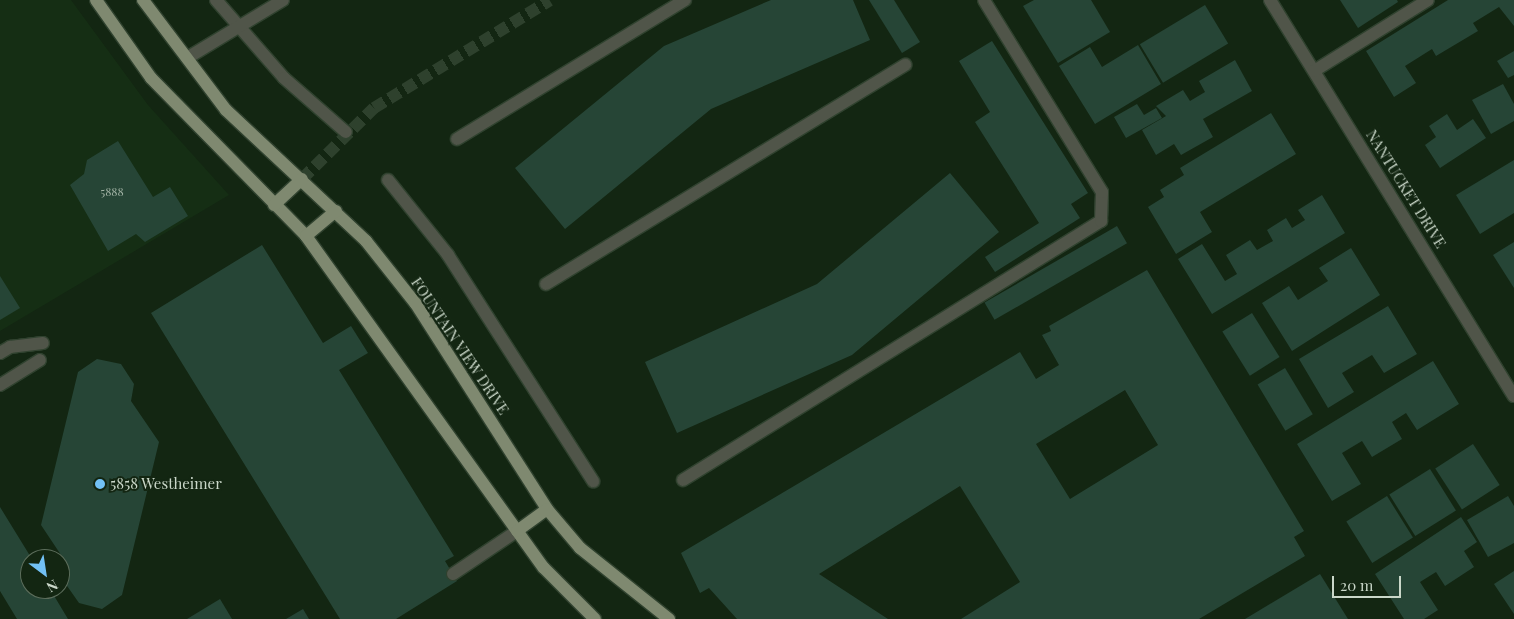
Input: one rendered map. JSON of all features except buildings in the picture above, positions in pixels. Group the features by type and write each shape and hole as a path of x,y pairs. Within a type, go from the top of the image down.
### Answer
{"main road":[{"path":"96,0 151,78 306,236 544,568 594,619"},
{"name":"FOUNTAIN VIEW DRIVE","path":"143,0 226,110 336,211 416,304 547,509 580,548 669,619"},
{"path":"274,205 302,179"},
{"path":"306,236 336,211"},
{"path":"517,530 547,509"}],"street":[{"path":"216,0 238,29 346,132"},
{"path":"187,58 238,29 283,0"},
{"path":"457,139 685,0"},
{"path":"683,480 1101,221 1102,192 984,0"},
{"name":"NANTUCKET DRIVE","path":"1270,0 1514,396"},
{"path":"1314,71 1428,0"},
{"path":"546,284 905,65"},
{"path":"388,180 448,255 592,481"},
{"path":"0,353 10,347 43,343"},
{"path":"0,385 40,360"},
{"path":"453,574 517,530"}],"shaded area":[{"path":"0,0 71,0 148,105 229,195 0,331"}],"tunnel":[{"path":"302,179 374,108 550,0"}],"place":[{"name":"5858 Westheimer","path":"100,484"}]}
